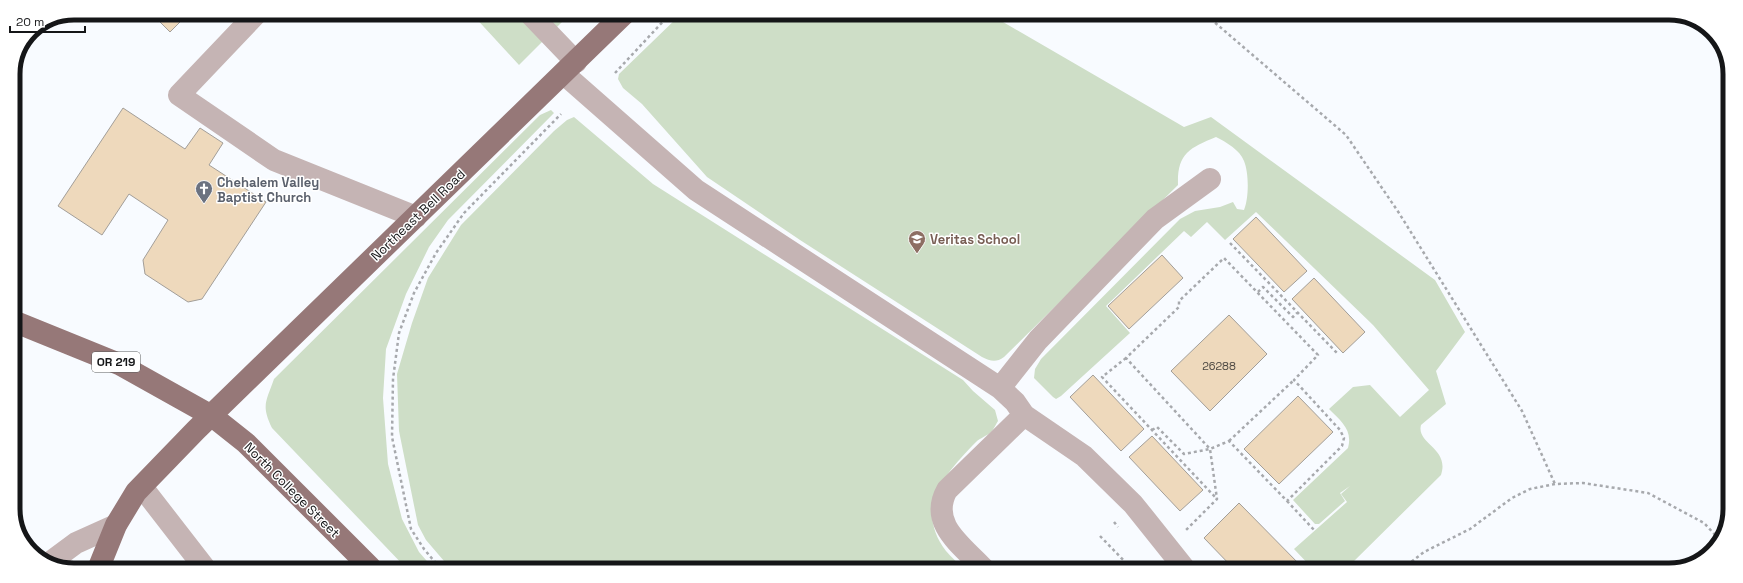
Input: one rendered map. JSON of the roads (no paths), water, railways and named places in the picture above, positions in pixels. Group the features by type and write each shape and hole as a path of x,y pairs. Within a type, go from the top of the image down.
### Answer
{"main road":[{"name":"Northeast Bell Road","path":"101,563 116,525 136,492 196,430 618,20"},
{"name":"OR 219","path":"20,324 119,364 212,416"},
{"name":"North College Street","path":"212,416 246,443 366,563"}],"street":[{"path":"250,20 179,95 274,160 416,217"},
{"path":"534,20 570,68 696,190 1000,388 1015,402 1024,415 1084,456 1133,504 1180,563"},
{"path":"1000,388 1038,340 1155,220 1210,179"},
{"path":"979,563 945,526 940,508 942,498 947,490 1024,415"},
{"path":"142,487 201,563"},
{"path":"54,559 76,543 116,525"}],"place":[{"name":"Chehalem Valley Baptist Church","path":"204,204"},
{"name":"Veritas School","path":"917,254"}]}
